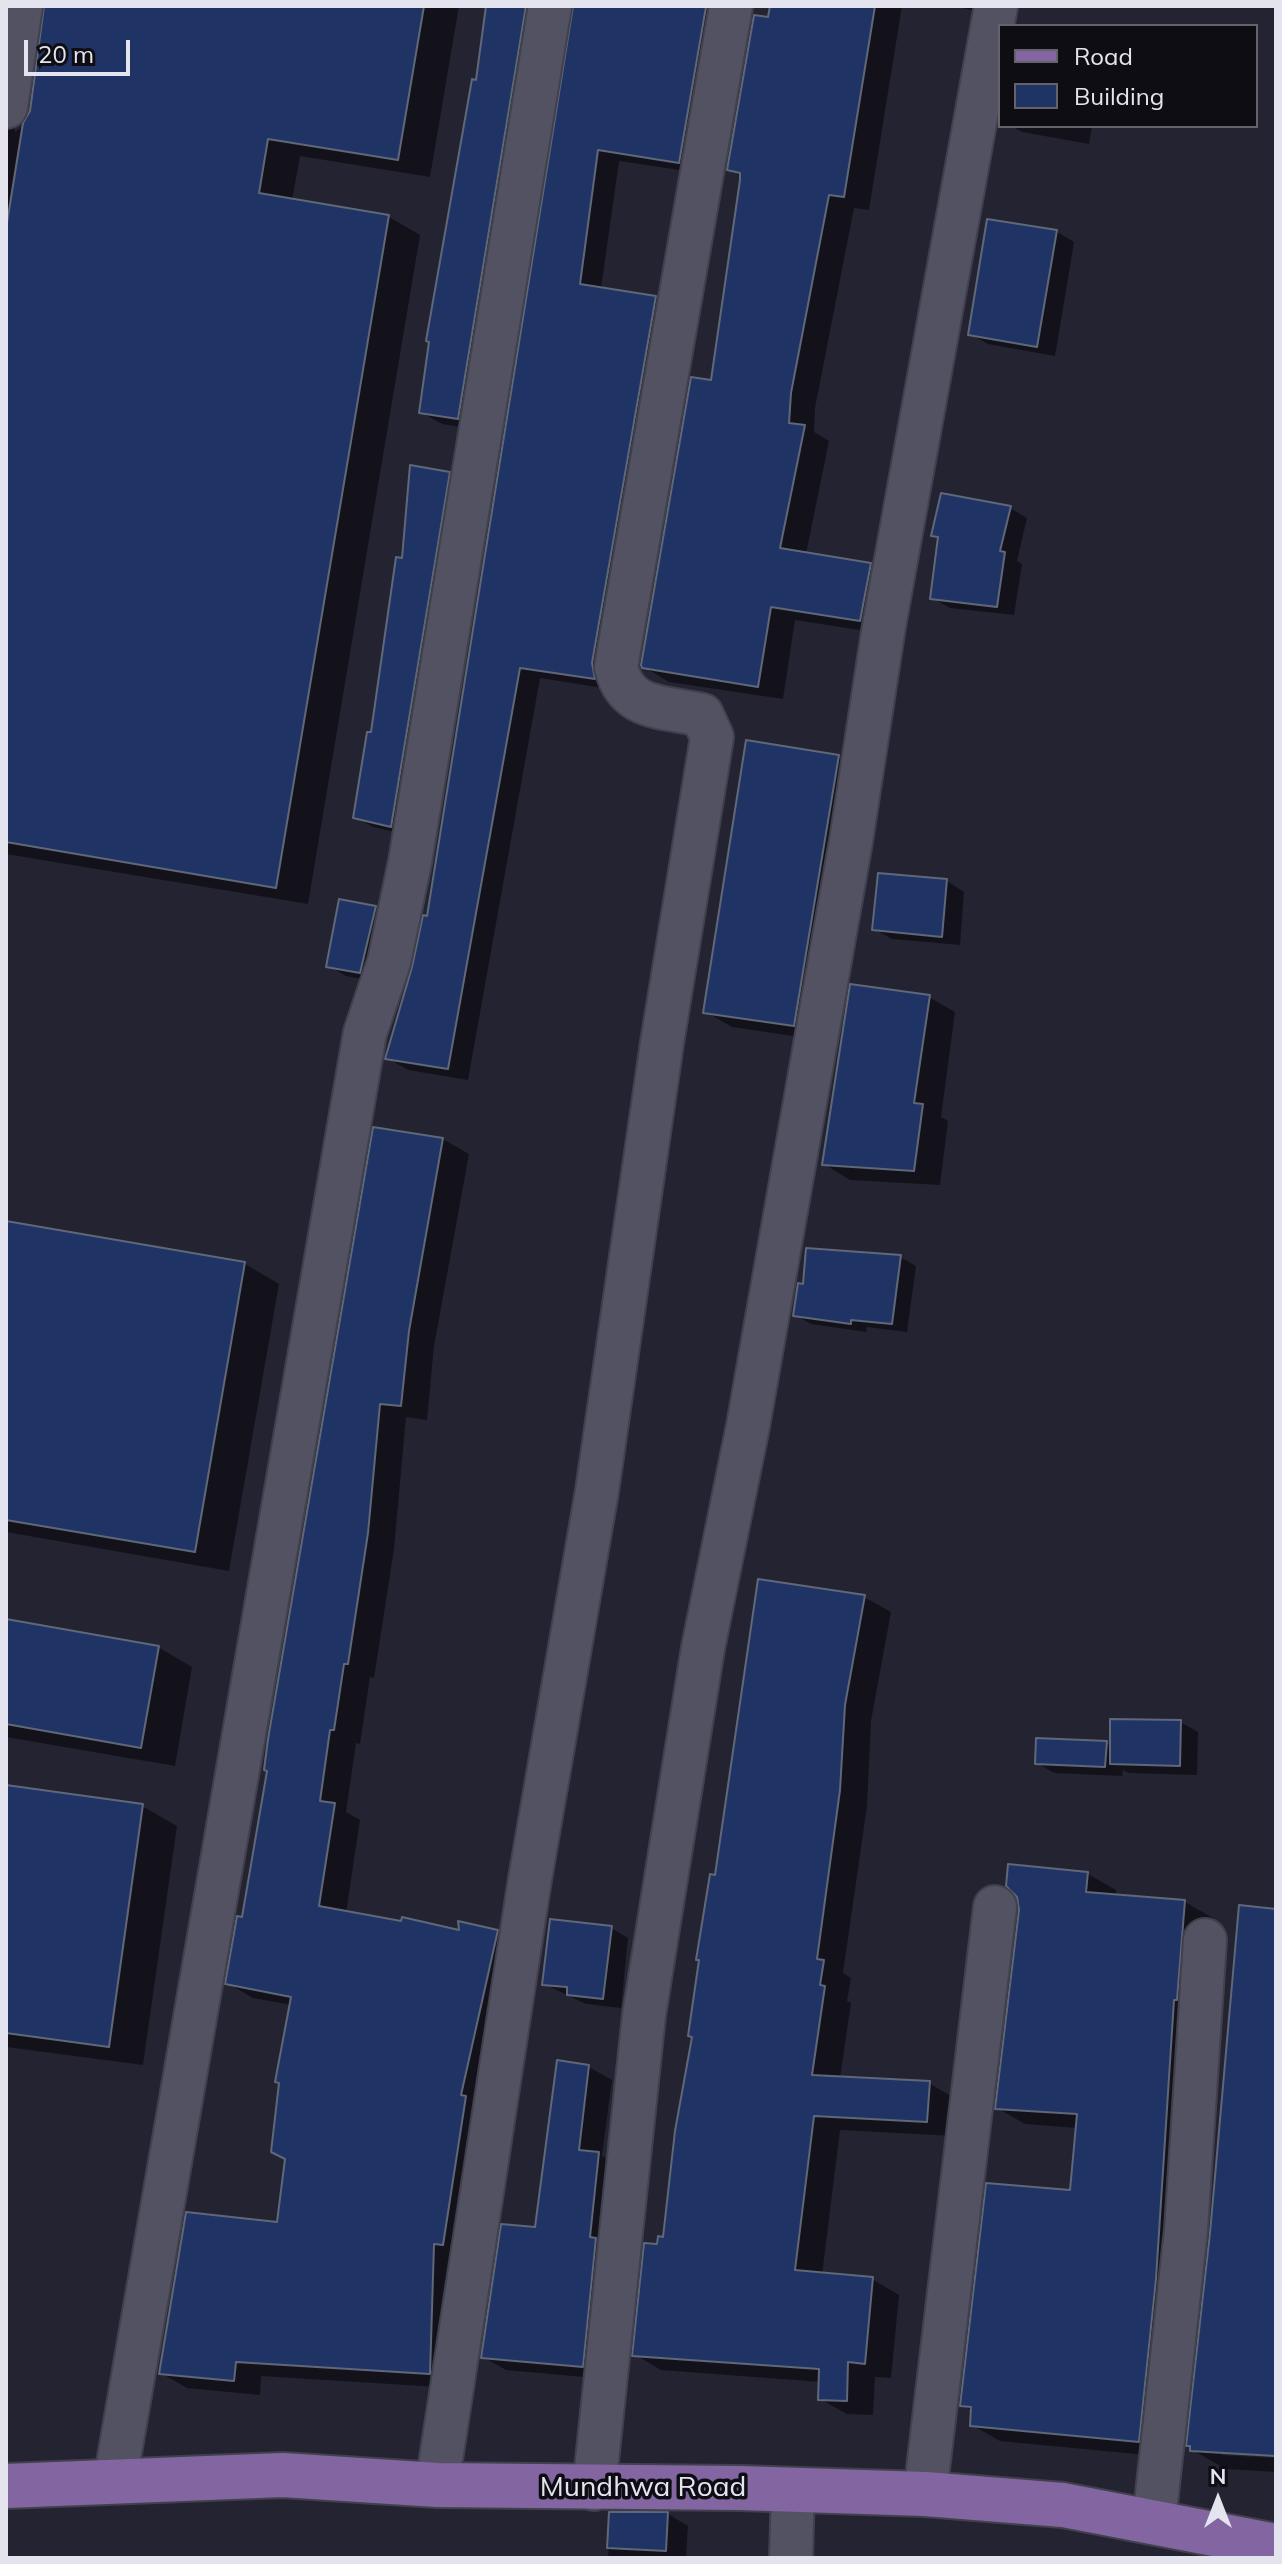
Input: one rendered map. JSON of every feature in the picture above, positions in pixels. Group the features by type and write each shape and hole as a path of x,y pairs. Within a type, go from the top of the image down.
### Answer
{"main road":[{"name":"Mundhwa Road","path":"6,2486 283,2475 437,2485 793,2489 925,2494 1063,2505 1154,2521 1219,2546 1276,2546"}],"street":[{"path":"6,107 21,6"},
{"path":"115,2481 365,1033 389,962 410,862 550,6"},
{"path":"437,2485 530,1879 597,1491 662,1043 712,737 702,715 636,701 621,688 616,667 731,6"},
{"path":"594,2489 644,2015 703,1648 748,1426 851,841 884,626 996,6"},
{"path":"925,2494 995,1907"},
{"path":"1154,2521 1186,2230 1205,1940"},
{"path":"791,2558 793,2489"}],"building":[{"path":"44,6 424,6 398,160 268,139 259,193 389,215 276,888 6,842 6,229 23,123 30,111"},
{"path":"486,6 526,6 458,419 419,413 429,342 426,341 472,79 476,80"},
{"path":"573,6 706,7 679,163 598,150 580,284 656,296 592,663 595,679 520,668 448,1069 385,1059 412,967 423,915 427,916"},
{"path":"770,6 875,6 844,197 829,195 791,393 789,423 805,425 780,548 871,563 860,621 771,607 758,687 642,668 641,665 691,377 711,380 740,180 740,173 727,170 754,15 768,17"},
{"path":"987,219 1057,230 1037,347 968,335"},
{"path":"410,465 450,472 391,827 353,818 367,732 371,732 396,557 402,558"},
{"path":"941,493 1011,506 1000,551 1005,552 997,607 930,599 938,537 931,536"},
{"path":"746,740 839,755 794,1026 703,1013"},
{"path":"878,873 947,879 942,937 872,930"},
{"path":"339,899 376,906 360,973 326,967"},
{"path":"850,984 930,995 914,1103 923,1104 914,1171 822,1165"},
{"path":"373,1127 443,1138 409,1331 401,1406 380,1404 368,1533 348,1664 344,1664 334,1730 330,1730 320,1801 335,1803 319,1906 401,1921 402,1917 459,1930 458,1921 498,1930 461,2095 466,2096 443,2245 434,2244 430,2374 236,2362 234,2381 159,2374 186,2212 277,2222 285,2159 271,2152 279,2083 275,2082 291,1997 225,1984 237,1916 242,1917 267,1771 264,1770 268,1739"},
{"path":"6,1221 245,1262 195,1552 6,1520"},
{"path":"806,1248 901,1255 892,1324 851,1320 851,1324 793,1316 798,1283 803,1284"},
{"path":"758,1579 865,1595 845,1705 840,1790 817,1959 824,1960 820,1985 825,1986 812,2075 930,2081 927,2122 814,2116 795,2270 873,2277 865,2364 848,2362 847,2401 818,2400 819,2369 632,2356 644,2243 657,2244 658,2236 663,2237 675,2131 692,2037 688,2036 699,1960 696,1960 710,1874 715,1875"},
{"path":"6,1619 159,1646 141,1748 6,1724"},
{"path":"1110,1719 1181,1720 1180,1766 1110,1764"},
{"path":"1036,1738 1107,1741 1105,1767 1035,1764"},
{"path":"6,1785 143,1804 109,2047 6,2033"},
{"path":"1008,1864 1088,1872 1086,1892 1185,1900 1177,2000 1174,2000 1156,2279 1139,2442 970,2426 971,2407 960,2406 986,2183 1070,2190 1077,2114 995,2109 1019,1910 1017,1897 1006,1886"},
{"path":"1239,1905 1276,1909 1276,2456 1190,2451 1190,2446 1186,2446 1210,2233"},
{"path":"550,1919 612,1926 603,1999 567,1995 567,1987 542,1985"},
{"path":"557,2060 589,2065 579,2150 599,2152 590,2237 596,2238 583,2367 481,2358 501,2224 535,2227"},
{"path":"609,2512 668,2512 666,2551 607,2548"}]}
